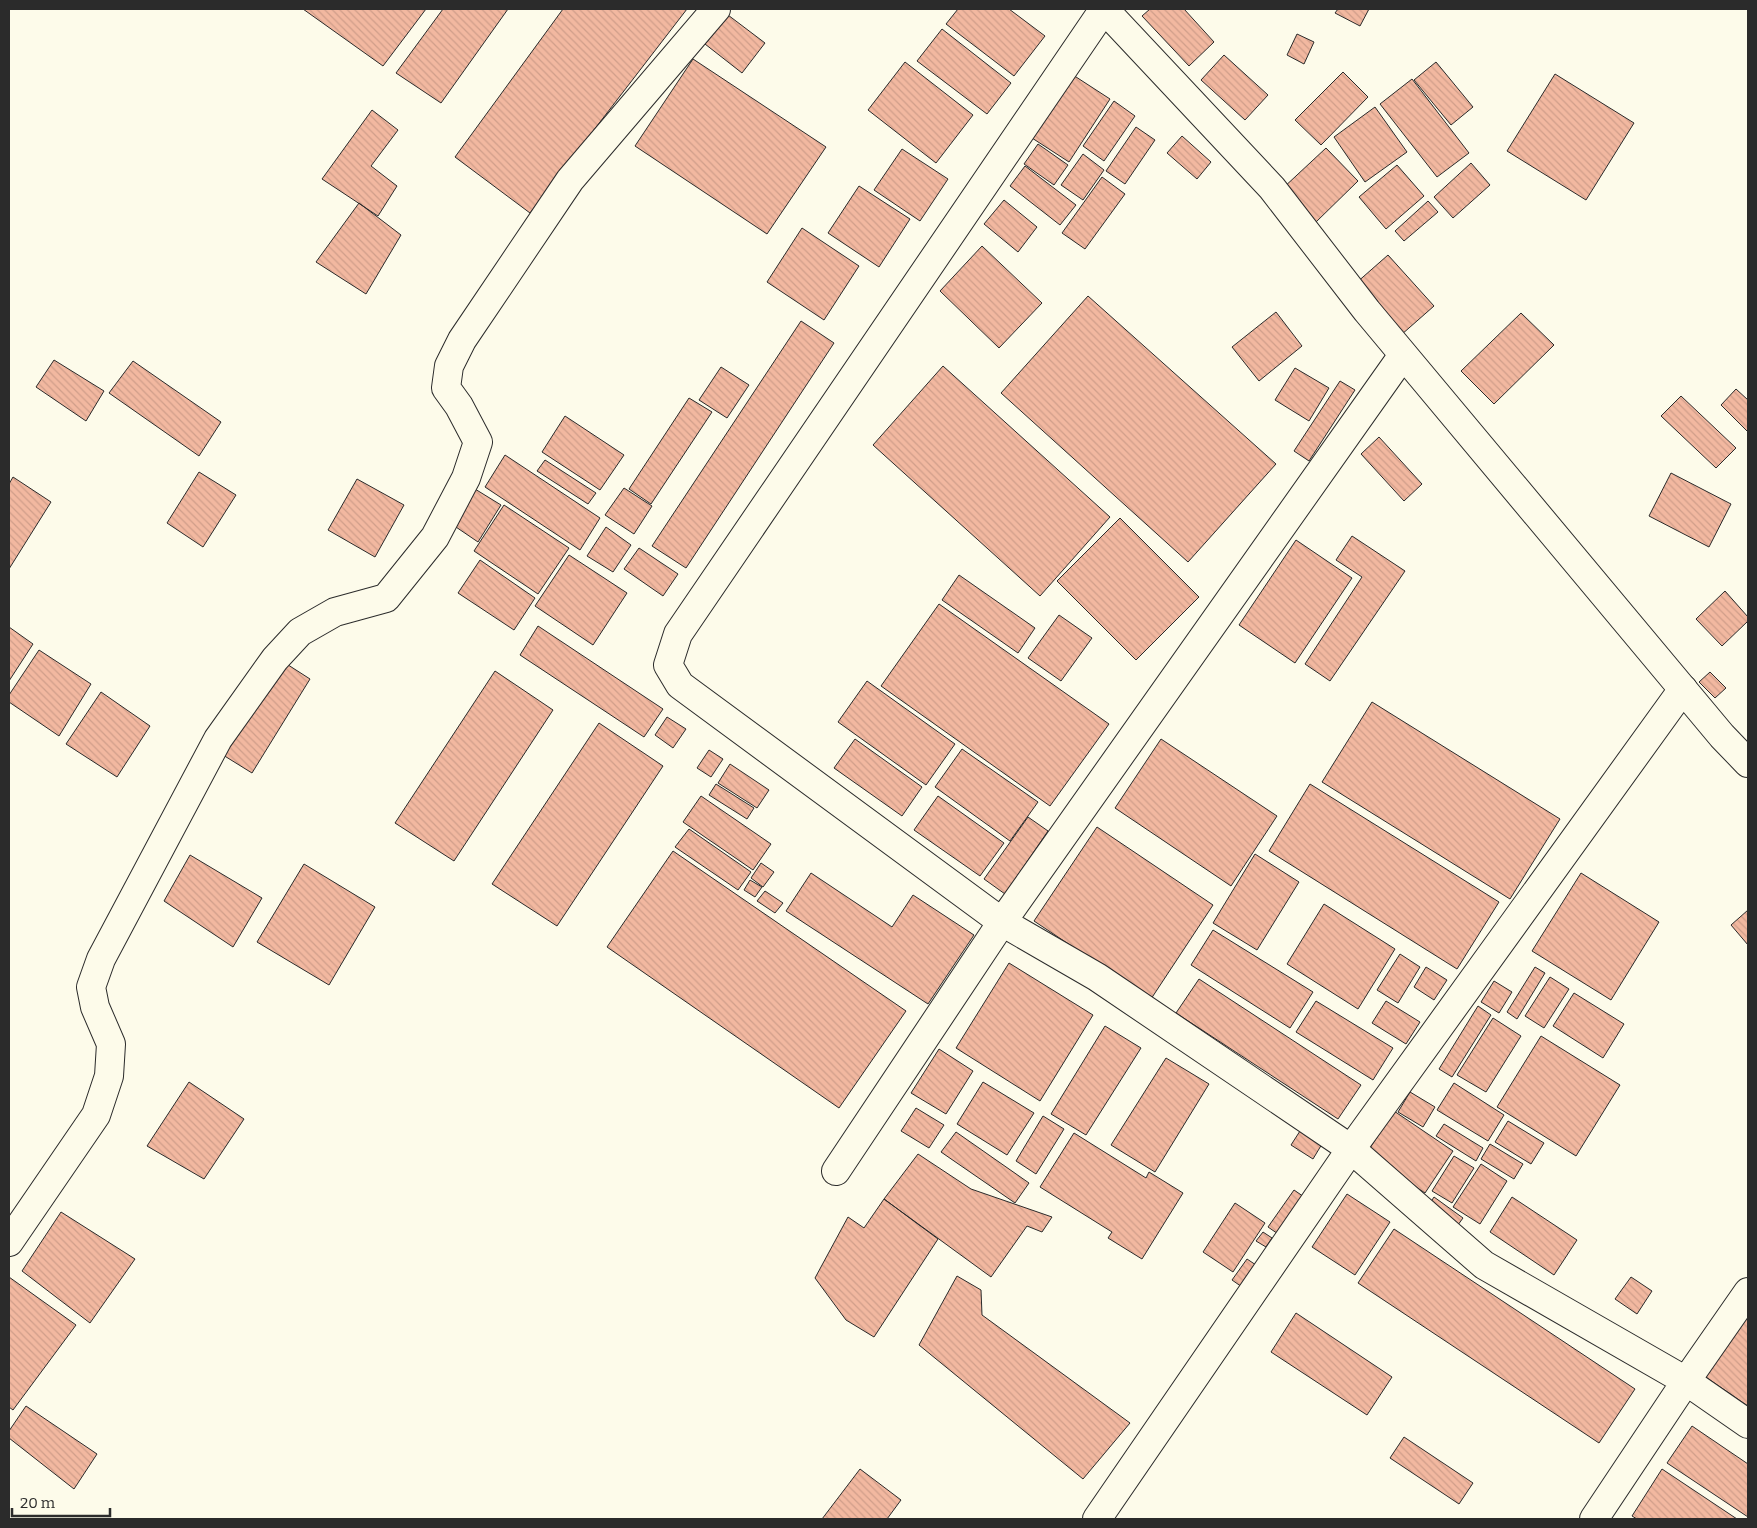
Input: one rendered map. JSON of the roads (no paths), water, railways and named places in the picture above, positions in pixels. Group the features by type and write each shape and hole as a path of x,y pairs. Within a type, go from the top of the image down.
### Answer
{"main road":[{"path":"9,1242 96,1115 109,1076 111,1044 94,1006 91,987 100,959 218,739 275,659 300,632 334,612 386,598 435,537 466,478 478,442 459,406 446,388 449,366 462,340 570,180 716,9"},
{"path":"1748,763 1683,689 1403,355 1272,188 1104,9 678,634 668,665 680,686 1002,922 1098,977 1351,1148 1484,1265 1686,1381 1748,1424"},
{"path":"836,1171 1002,922 1403,355"},
{"path":"1097,1519 1351,1148 1683,689"},
{"path":"1594,1519 1748,1292"}]}
